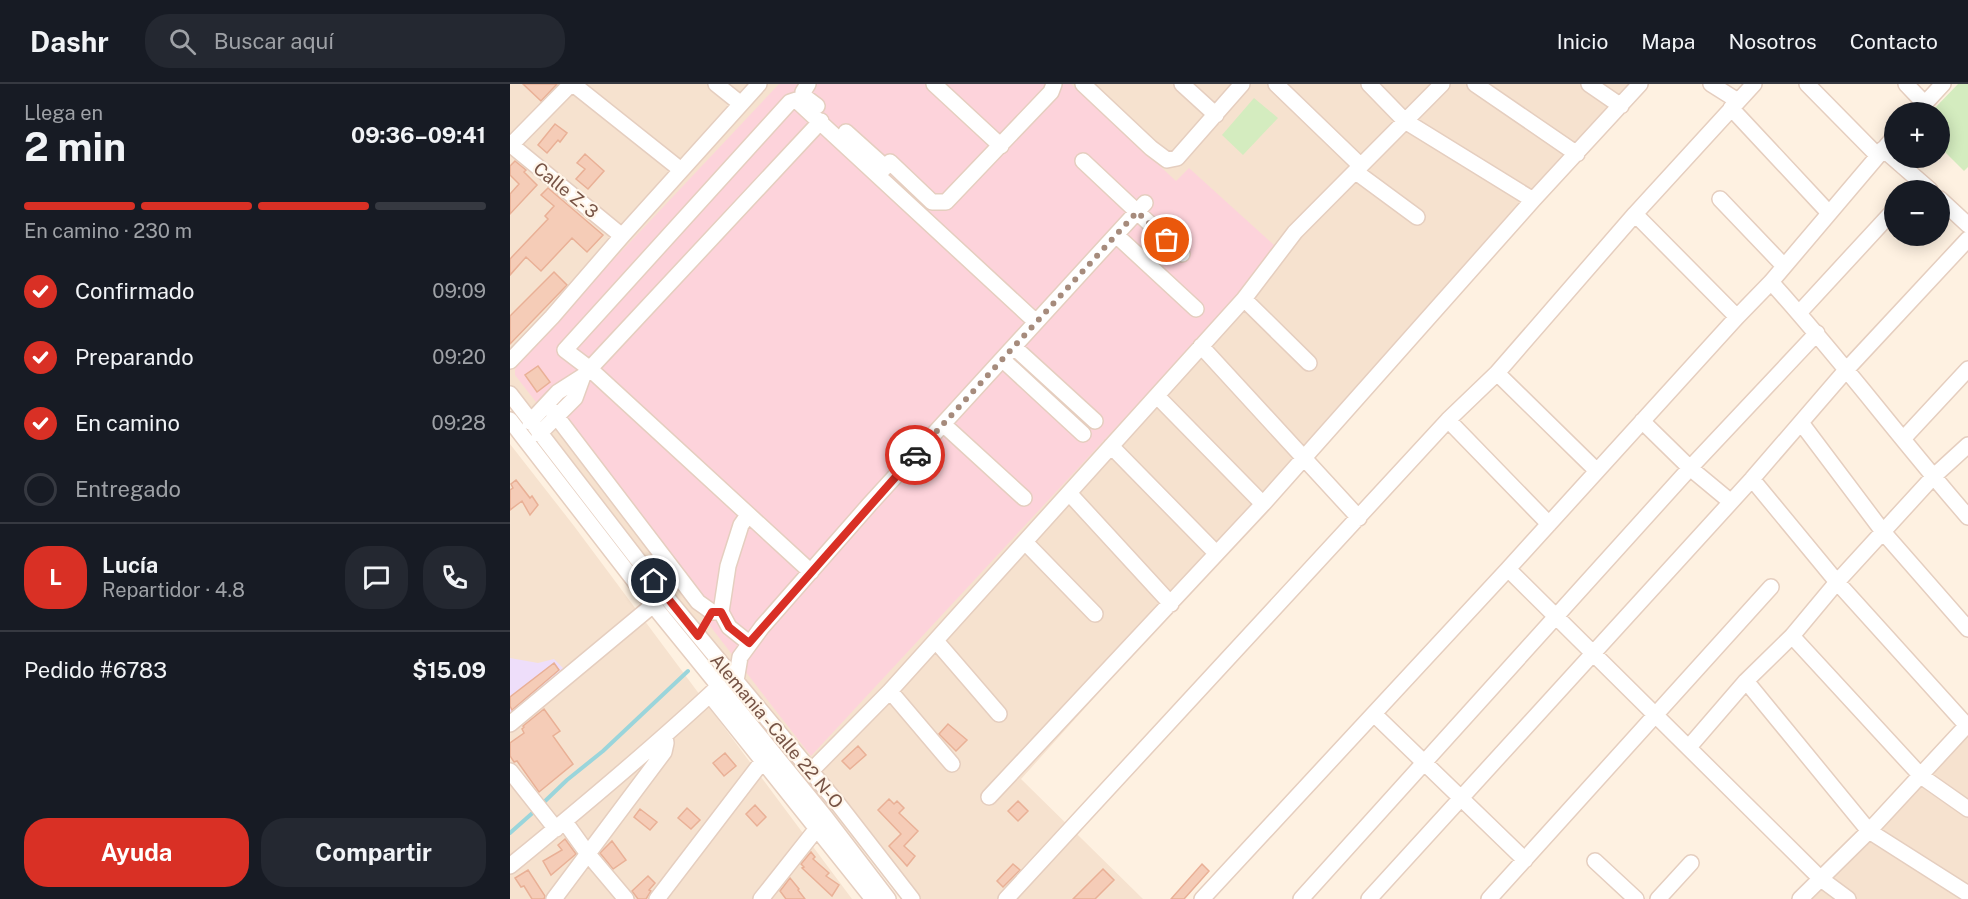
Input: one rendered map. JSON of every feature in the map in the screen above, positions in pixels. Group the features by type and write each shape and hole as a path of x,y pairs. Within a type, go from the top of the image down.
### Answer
{"street":[{"path":"510,145 572,84 681,170"},
{"path":"716,84 741,104"},
{"path":"510,361 552,317 621,236 759,84"},
{"path":"808,84 803,92 805,97 828,115 1036,322"},
{"path":"934,84 1004,143"},
{"path":"947,84 1004,143"},
{"path":"882,171 890,162 932,202 946,202 1051,92 1054,84"},
{"path":"1083,84 1151,148 1167,160 1177,158 1242,84"},
{"path":"1182,84 1216,115"},
{"path":"1276,84 1358,169 1417,217"},
{"path":"1369,84 1404,121 1533,200"},
{"path":"811,771 891,691 1157,396 1244,299 1295,232 1442,84"},
{"path":"1475,84 1577,153"},
{"path":"1590,84 1621,106"},
{"path":"989,797 1263,504 1533,200 1640,84"},
{"path":"1712,84 1735,105 1829,213"},
{"path":"1006,899 1448,420 1497,373 1635,214 1754,84"},
{"path":"1807,84 1913,180"},
{"path":"1906,84 1917,102"},
{"path":"1926,102 1943,84"},
{"path":"811,572 587,373 565,350 790,102 796,100 801,103 882,171"},
{"path":"530,422 558,392 587,373 821,121"},
{"name":"Calle Z- 3","path":"510,145 621,236"},
{"path":"1202,899 1771,282 1884,147"},
{"path":"1083,161 1141,208 1182,254"},
{"path":"1720,199 1784,266"},
{"path":"736,681 740,657 749,643 943,424 1141,208"},
{"path":"1950,208 1968,225"},
{"path":"1635,214 1737,317"},
{"path":"1799,313 1884,221"},
{"path":"1116,235 1196,309"},
{"path":"1369,899 1752,479 1847,369 1968,239"},
{"path":"1771,282 1817,333 1968,517"},
{"path":"1244,299 1309,363"},
{"path":"1301,899 1690,468 1817,333"},
{"path":"1201,346 1359,518"},
{"path":"1014,347 1095,421"},
{"path":"1003,360 1083,434"},
{"path":"1903,439 1968,369"},
{"path":"540,434 575,398 587,373"},
{"path":"1497,373 1597,471"},
{"name":"Alemania - Calle 22 N-O","path":"510,394 698,636 811,771 912,899"},
{"path":"1157,396 1263,504"},
{"path":"547,404 698,602 717,612 729,627 749,643"},
{"name":"Alemania - Calle 22 N-O","path":"510,420 652,605 714,691 822,823 872,895 888,899"},
{"path":"1448,420 1549,524"},
{"path":"1642,422 1690,468 1731,502"},
{"path":"1802,423 1884,533 1968,628"},
{"path":"943,424 1024,498"},
{"path":"1689,747 1746,681 1792,636 1837,582 1933,477 1968,445"},
{"path":"1111,446 1216,553"},
{"path":"1752,479 1837,582 1968,726 1869,831 1800,899"},
{"path":"1069,493 1159,594 1171,604"},
{"path":"698,636 717,612 741,525 748,515"},
{"path":"1025,542 1095,614"},
{"path":"1508,569 1821,879 1848,899"},
{"path":"1489,899 1771,587"},
{"path":"510,724 652,605"},
{"path":"1792,636 1921,776 1968,809"},
{"path":"936,641 999,714"},
{"path":"1746,681 1869,831 1968,894"},
{"path":"510,866 561,825 714,691"},
{"path":"891,691 952,764"},
{"path":"1374,714 1525,860"},
{"path":"554,899 664,752 666,743 664,736"},
{"path":"657,899 767,755"},
{"path":"510,771 588,854 626,899"},
{"path":"761,899 822,823"},
{"path":"1595,861 1636,899"},
{"path":"1658,899 1691,863"}],"shaded area":[{"path":"510,84 1647,84 1021,779 1143,899 911,899 711,651 510,394"},
{"path":"779,84 1071,84 1176,181 1189,168 1275,246 1249,284 811,756 515,375 519,360"},
{"path":"510,444 574,526 852,899 510,899"},
{"path":"510,658 538,663 554,659 567,672 510,716"},
{"path":"1968,728 1968,899 1808,899"}],"green space":[{"path":"1958,84 1968,84 1968,167 1964,171 1950,157 1950,102 1941,102"},
{"path":"1254,98 1278,118 1243,155 1222,135"}],"building":[{"path":"523,84 557,84 541,101"},
{"path":"555,124 567,133 547,153 538,145"},
{"path":"585,154 604,171 588,189 576,179 585,169 577,163"},
{"path":"515,161 526,170 524,172 537,185 510,214 510,194 519,184 510,175 510,166"},
{"path":"548,188 603,235 587,252 572,238 541,271 526,257 510,275 510,259 548,219 545,216 554,206 541,195"},
{"path":"554,272 567,285 510,344 510,316"},
{"path":"538,366 550,382 537,392 525,375"},
{"path":"516,480 538,505 530,515 522,501 510,510 510,490 513,488 511,484"},
{"path":"554,663 559,670 512,710 510,697"},
{"path":"544,709 560,731 553,736 573,764 539,792 517,761 514,762 510,756 510,743 524,733 523,726"},
{"path":"948,724 967,740 956,751 939,734"},
{"path":"858,746 866,755 850,769 842,761"},
{"path":"725,753 736,766 724,776 713,763"},
{"path":"889,799 894,804 897,801 904,808 899,813 918,831 904,846 915,856 907,866 889,846 901,834 878,810"},
{"path":"1018,801 1028,811 1018,821 1008,811"},
{"path":"755,805 766,817 757,826 746,814"},
{"path":"687,808 700,820 691,829 678,818"},
{"path":"640,809 657,822 650,830 634,817"},
{"path":"565,839 576,854 551,875 543,861 562,850 558,845"},
{"path":"612,841 626,860 613,869 600,853"},
{"path":"811,852 815,857 813,859 829,873 826,876 839,885 832,896 802,868 804,867 801,864"},
{"path":"1013,864 1020,870 1003,887 997,881"},
{"path":"1202,864 1209,871 1184,899 1171,899"},
{"path":"1103,869 1114,880 1095,899 1073,899"},
{"path":"528,870 545,896 544,899 532,899 524,886 521,887 515,878"},
{"path":"648,876 655,883 646,899 638,899 632,891"},
{"path":"790,878 805,899 786,899 780,891"}],"waterway":[{"path":"542,804 603,751 688,671"},
{"path":"510,833 537,809"}],"way so far":[{"path":"915,455 1137,212 1167,240"}],"route":[{"path":"654,581 698,636 712,612 721,612 729,627 749,643 915,455"}]}
